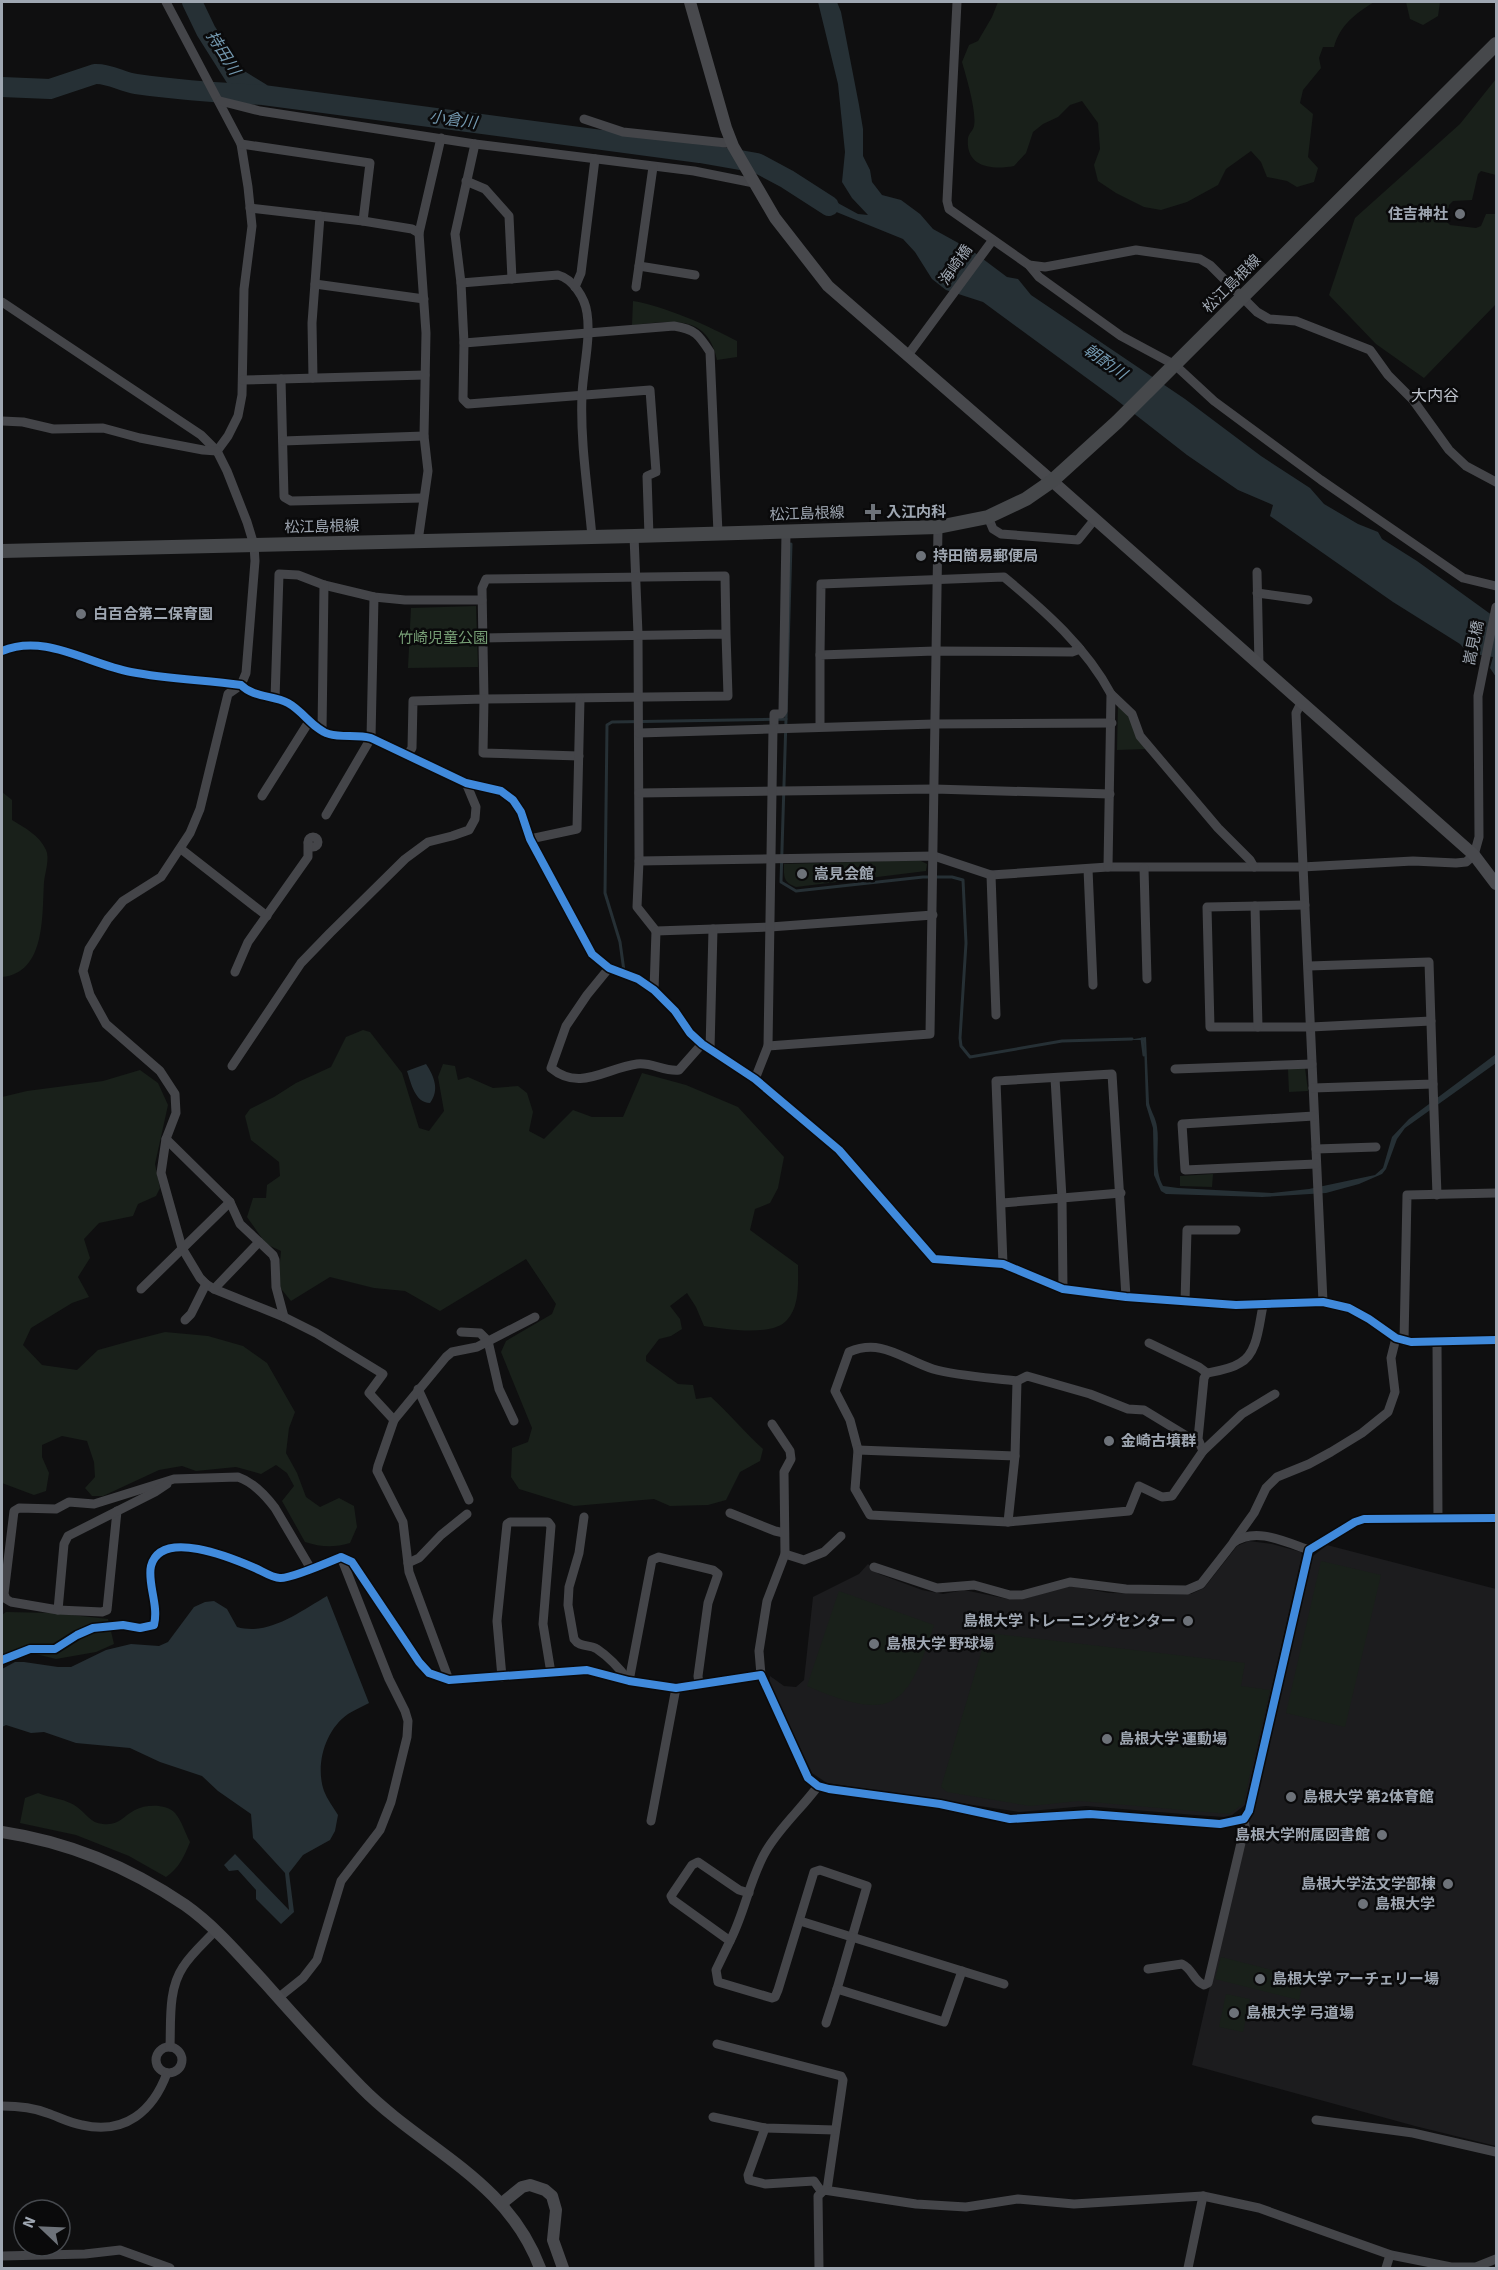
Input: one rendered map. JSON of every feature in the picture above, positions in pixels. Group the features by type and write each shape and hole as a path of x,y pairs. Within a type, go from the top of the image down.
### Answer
{"main road":[{"name":"松江島根線","path":"2,551 786,532 938,526 988,517 1026,499 1052,481 1117,422 1497,44"}],"street":[{"path":"166,2 241,144 250,208 252,226 244,289 242,395 238,416 217,451"},
{"path":"690,2 730,144 775,218 828,286 1474,855 1497,884"},
{"path":"957,2 947,201 954,215 989,244 1029,265 1045,267 1136,250 1200,259 1210,265 1257,312 1269,319 1296,321 1370,350 1388,375 1413,400 1449,450 1466,466 1497,482"},
{"path":"219,100 260,111 475,144 752,179"},
{"path":"584,118 623,132 730,144"},
{"path":"418,541 428,471 424,436 424,299 419,233 441,138"},
{"path":"241,144 370,163 363,221"},
{"path":"475,144 455,234 461,283 464,343 463,399 468,404 650,390 656,472 647,476 649,536"},
{"path":"574,287 581,273 595,159"},
{"path":"636,287 653,167"},
{"path":"466,181 486,189 508,216 512,279"},
{"path":"250,208 363,221 419,233"},
{"path":"313,378 312,323 320,216"},
{"name":"海崎橋","path":"908,356 989,244"},
{"path":"1029,265 1039,278 1171,368 1321,480 1464,578 1497,586"},
{"path":"639,266 695,275"},
{"path":"461,283 558,275 565,277 582,298 587,312 582,396 583,437 592,537"},
{"path":"315,284 424,299"},
{"path":"2,302 191,427 217,451 247,522 254,545 255,561 246,673 241,685 228,693 200,809 190,833 166,872 156,882 131,895 116,908 89,949 84,971 90,995 106,1024 160,1071 175,1094 176,1113 166,1139 161,1173 182,1248 210,1286 284,1317 334,1343 383,1374 369,1393 394,1420"},
{"path":"464,343 674,326 699,335 710,352 718,534"},
{"path":"243,380 425,375"},
{"path":"281,379 284,497 291,501 423,498"},
{"path":"2,421 23,422 53,429 103,428 140,438 217,451"},
{"path":"283,441 424,436"},
{"path":"988,517 993,529 1001,534 1078,540 1095,519"},
{"path":"768,1046 930,1034 938,526"},
{"path":"755,1078 768,1046 770,927 778,858 779,791 774,714 781,714 783,711 786,532"},
{"path":"634,536 639,697 637,907 656,931 654,990"},
{"path":"1257,572 1259,666"},
{"path":"275,699 279,574 298,575 324,585 374,597 405,600 482,600"},
{"path":"408,754 411,748 413,701 484,699 728,696 725,576 486,579 482,588 484,699 483,753 579,756"},
{"path":"820,726 821,584 1004,577 1040,607 1080,649 1098,670 1111,694 1132,714 1140,735 1254,867"},
{"path":"322,731 324,585"},
{"path":"1257,593 1308,600"},
{"path":"326,815 371,738 374,597"},
{"name":"嵩見橋","path":"1474,855 1479,837 1480,686 1497,607"},
{"path":"482,638 726,634"},
{"path":"2,651 19,646 51,647 127,672 241,685 253,694 293,706 328,734 360,735 371,738 466,783 501,791 513,800 520,812 530,839 592,954 609,968 638,979 654,990 675,1011 690,1034 755,1078 839,1150 934,1258 1003,1264 1063,1289 1126,1297 1263,1306 1323,1302 1349,1308 1400,1340 1437,1342 1497,1340"},
{"path":"820,655 935,651 1072,652 1080,649"},
{"path":"1108,867 1111,694"},
{"path":"530,839 577,829 580,699"},
{"path":"1301,703 1296,713 1323,1302"},
{"path":"262,796 310,720"},
{"path":"639,733 775,725 790,727 1112,723"},
{"path":"232,1066 301,963 346,917 405,859 428,842 452,837 469,830 475,819 476,807 466,783"},
{"path":"639,793 934,789 1110,794"},
{"path":"235,972 248,942 308,857 308,843"},
{"path":"181,849 267,916"},
{"path":"639,861 934,856 991,875 1108,867 1302,867 1413,861 1456,863 1466,862 1474,855"},
{"path":"1144,868 1147,979"},
{"path":"1088,869 1093,985"},
{"path":"991,875 996,1015"},
{"path":"1305,905 1207,907 1210,1027 1311,1027 1431,1021"},
{"path":"1255,906 1258,1027"},
{"path":"656,931 770,927 933,915"},
{"path":"609,968 566,1026 551,1068 573,1080 585,1079 637,1064 680,1071 706,1047 713,929"},
{"path":"1309,966 1429,962 1437,1195"},
{"path":"1175,1069 1312,1064"},
{"path":"1003,1264 996,1081 1112,1074 1126,1297"},
{"path":"1055,1078 1062,1198 1063,1289"},
{"path":"1313,1088 1433,1084"},
{"path":"1314,1116 1182,1124 1185,1170 1316,1164"},
{"path":"166,1139 230,1202 240,1224 273,1255 276,1287 284,1317"},
{"path":"1316,1149 1376,1147"},
{"path":"1002,1203 1121,1193"},
{"path":"874,1567 937,1588 974,1585 1010,1596 1070,1582 1126,1589 1187,1590 1201,1584 1254,1513 1266,1488 1277,1477 1331,1452 1362,1433 1388,1412 1395,1392 1390,1366 1400,1340 1407,1196 1497,1193"},
{"path":"141,1289 230,1202"},
{"path":"1185,1302 1187,1230 1236,1230"},
{"path":"186,1320 210,1286 259,1242"},
{"path":"1207,1373 1240,1364 1246,1359 1256,1339 1263,1306"},
{"path":"449,1680 409,1572 402,1522 377,1471 394,1420 446,1357 452,1352 477,1347 535,1317"},
{"path":"461,1332 482,1334 488,1341 499,1389 514,1421"},
{"path":"1437,1342 1438,1519"},
{"path":"1149,1344 1199,1366 1207,1373"},
{"path":"1198,1439 1190,1438 1144,1410 1128,1409 1090,1394 1027,1376 1017,1381 934,1369 884,1348 862,1347 849,1352 835,1391 850,1420 858,1450 855,1490 870,1515 1008,1522 1129,1511 1139,1486 1162,1497 1172,1496 1203,1451 1242,1414 1275,1394"},
{"path":"1203,1451 1198,1439 1202,1388 1207,1373"},
{"path":"1008,1522 1015,1456 1017,1381"},
{"path":"418,1389 469,1500"},
{"path":"772,1424 790,1451 791,1459 784,1472 785,1554 767,1601 759,1651 760,1675 808,1778 818,1786 829,1789 940,1804 1010,1820 1090,1814 1220,1824 1244,1819 1250,1811 1309,1550 1355,1522 1364,1519 1497,1518"},
{"path":"858,1450 1015,1456"},
{"path":"117,1511 107,1610 102,1612 58,1610 11,1602 5,1597 14,1511 19,1508 56,1509 69,1502 94,1504 174,1479 244,1479 275,1508 311,1569"},
{"path":"58,1610 66,1539 155,1492 174,1479"},
{"path":"408,1563 419,1558 441,1535 467,1514"},
{"path":"730,1514 784,1533"},
{"path":"584,1517 579,1553 569,1587 567,1605 574,1640 577,1644 597,1650 620,1669 630,1681"},
{"path":"502,1677 497,1621 507,1524 510,1522 548,1522 551,1526 543,1624 551,1673"},
{"path":"785,1554 804,1560 824,1552 841,1536"},
{"path":"1233,1543 1248,1536 1258,1536 1309,1550"},
{"path":"2,1660 30,1649 55,1649 93,1628 115,1625 140,1628 154,1625 157,1616 151,1574 152,1564 156,1556 173,1547 186,1546 281,1578 341,1557 352,1562 419,1662 429,1672 449,1680 596,1671 630,1681 676,1688 760,1675"},
{"path":"278,1998 303,1978 317,1960 341,1881 380,1830 391,1802 407,1737 408,1722 405,1711 389,1679 341,1557"},
{"path":"630,1681 652,1560 659,1557 714,1570 718,1574 708,1603 698,1676 699,1684"},
{"path":"651,1821 676,1688"},
{"path":"818,1786 766,1850 741,1919 716,1970 718,1982 775,1997 814,1872 817,1870 865,1885 867,1889 826,2023"},
{"path":"1148,1969 1182,1964 1188,1966 1198,1983 1204,1985 1208,1983 1245,1826 1244,1819"},
{"path":"2,1832 74,1849 126,1869 187,1907 215,1931 362,2088 392,2116 471,2174 501,2204 520,2231 540,2268"},
{"path":"730,1941 673,1900 671,1893 692,1865 698,1862 739,1890 749,1893"},
{"path":"800,1921 1004,1984"},
{"path":"170,2047 173,1990 177,1978 189,1958 215,1931"},
{"path":"837,1989 944,2022 962,1971"},
{"path":"717,2044 841,2076 843,2080 824,2191 818,2196 819,2268"},
{"path":"170,2047 179,2051 182,2061 178,2070 167,2073 159,2069 156,2059 160,2050 170,2047"},
{"path":"2,2106 36,2109 84,2126 118,2125 130,2121 148,2107 167,2073"},
{"path":"713,2117 765,2128 835,2130"},
{"path":"1316,2120 1413,2133 1497,2152"},
{"path":"765,2128 748,2175 749,2180 765,2184 814,2181 824,2191 916,2204 966,2207 1018,2199 1074,2204 1203,2196 1259,2208 1390,2255 1451,2267 1476,2266 1497,2259"},
{"path":"501,2204 527,2186 538,2186 549,2193 556,2204 554,2240 563,2268"},
{"path":"1188,2268 1203,2196"},
{"path":"2,2256 85,2254 120,2250 170,2268"},
{"path":"1386,2268 1390,2255"}],"shaded area":[{"path":"1249,1541 1272,1544 1301,1552 1302,1555 1245,1805 1232,1815 1224,1817 1086,1806 1019,1812 827,1783 812,1773 769,1683 770,1676 784,1686 796,1687 804,1680 813,1597 859,1574 868,1564 879,1574 922,1590 943,1594 964,1590 1021,1600 1071,1586 1109,1593 1191,1594 1204,1588 1237,1546"},
{"name":"島根大学","path":"1327,1545 1496,1589 1496,2146 1192,2065 1246,1828 1313,1556"}],"green space":[{"path":"998,2 1374,2 1344,26 1334,47 1323,47 1319,58 1321,68 1303,90 1300,103 1313,114 1308,157 1318,168 1314,182 1297,187 1287,181 1267,177 1261,162 1251,151 1226,169 1218,185 1187,202 1161,210 1144,207 1098,181 1094,165 1100,149 1098,123 1082,101 1070,105 1058,117 1033,132 1026,153 1014,166 989,167 982,165 971,156 968,138 975,120 962,62 969,45 978,41"},
{"path":"1406,2 1440,2 1438,16 1423,25 1410,19"},
{"path":"1496,79 1496,175 1481,171 1478,174 1472,200 1453,201 1449,205 1446,221 1450,225 1476,228 1481,226 1486,214 1496,214 1496,304 1424,378 1376,344 1329,295 1355,218 1460,124"},
{"path":"633,301 686,317 737,341 737,357 717,360 705,334 685,323 660,322 632,325"},
{"name":"竹崎児童公園","path":"476,606 478,667 408,668 411,608"},
{"path":"1118,704 1129,714 1146,749 1117,750"},
{"path":"2,792 12,800 12,820 40,840 48,857 39,940 34,954 27,965 16,973 2,977"},
{"path":"919,860 927,864 926,871 796,887 786,881 784,876 784,864"},
{"path":"363,1030 370,1032 402,1073 419,1128 429,1131 444,1111 438,1077 443,1064 455,1066 458,1080 468,1077 493,1088 518,1086 527,1093 533,1112 529,1131 544,1139 573,1110 592,1117 623,1117 642,1073 686,1085 738,1107 784,1157 778,1188 770,1203 755,1209 750,1230 798,1265 797,1294 794,1308 787,1320 771,1329 760,1330 704,1326 687,1293 670,1306 680,1319 682,1329 671,1336 659,1339 646,1356 646,1361 678,1384 693,1385 696,1399 711,1397 763,1449 760,1461 740,1472 726,1500 708,1505 670,1506 654,1499 574,1506 519,1489 511,1477 512,1448 528,1442 532,1428 501,1352 506,1341 552,1314 556,1304 526,1259 440,1311 405,1291 374,1288 330,1277 291,1301 278,1285 281,1251 266,1244 247,1217 253,1198 266,1198 267,1185 280,1176 279,1162 251,1140 245,1116 250,1109 296,1083 331,1067 346,1037"},
{"path":"1305,1068 1308,1091 1289,1092 1288,1069"},
{"path":"140,1070 158,1083 168,1105 155,1164 160,1188 156,1196 138,1204 133,1216 99,1223 84,1239 90,1258 78,1277 89,1297 72,1303 31,1328 23,1345 42,1365 77,1370 98,1350 165,1332 208,1336 243,1346 267,1363 295,1412 289,1428 286,1453 306,1497 320,1507 339,1498 354,1506 357,1527 350,1543 327,1546 305,1542 282,1501 294,1486 287,1473 276,1465 261,1474 236,1467 196,1471 182,1466 159,1470 103,1496 92,1496 85,1488 95,1477 94,1462 87,1441 62,1436 42,1445 42,1457 49,1473 46,1491 34,1495 2,1483 2,1097 27,1091 103,1081"},
{"path":"1213,1174 1212,1187 1180,1186 1180,1176"},
{"path":"1321,1561 1381,1575 1345,1727 1286,1713"},
{"name":"島根大学 野球場","path":"839,1591 934,1625 915,1675 904,1691 892,1701 877,1705 858,1704 807,1686"},
{"path":"6,1612 54,1613 108,1619 114,1644 96,1652 56,1659 16,1649 2,1655 2,1615"},
{"name":"島根大学 運動場","path":"987,1633 1245,1663 1241,1686 1270,1690 1243,1804 1229,1814 1079,1801 1030,1806 947,1792 941,1787"},
{"path":"38,1793 73,1804 92,1820 103,1824 117,1822 135,1810 145,1807 167,1808 175,1813 182,1823 190,1842 181,1862 166,1877 129,1856 76,1835 20,1823 25,1798"},
{"name":"島根大学 アーチェリー場","path":"1221,1957 1304,1978 1299,2000 1215,1979"},
{"name":"島根大学 弓道場","path":"1226,1994 1250,1999 1243,2032 1219,2027"}],"water":[{"name":"朝酌川","path":"818,2 837,2 841,12 863,129 863,156 870,170 872,182 882,195 901,200 920,214 933,229 971,250 1007,277 1018,279 1031,295 1185,399 1261,456 1310,488 1324,504 1358,524 1378,532 1382,539 1417,561 1496,618 1496,677 1490,668 1493,657 1468,653 1460,644 1393,602 1270,516 1273,505 1238,490 1187,455 1114,398 983,302 946,290 932,279 915,252 903,239 829,209 813,199 802,187 831,203 836,202 858,214 868,215 852,198 842,182 845,152 838,84"},
{"path":"1146,1037 1149,1103 1158,1134 1158,1172 1163,1186 1178,1188 1272,1193 1309,1189 1375,1175 1383,1168 1392,1137 1409,1119 1496,1054 1496,1063 1405,1128 1397,1139 1382,1174 1359,1184 1326,1193 1262,1197 1166,1194 1161,1191 1154,1175 1153,1128 1146,1105 1144,1042 1128,1040"},
{"path":"426,1064 435,1083 435,1093 430,1103 417,1096 407,1071"},
{"path":"327,1596 369,1703 340,1721 333,1729 324,1749 322,1781 325,1794 338,1815 335,1831 330,1840 303,1855 289,1873 294,1912 281,1924 256,1899 256,1890 238,1870 229,1871 224,1865 235,1854 289,1910 285,1873 253,1838 251,1814 218,1791 202,1776 160,1762 130,1748 76,1743 44,1732 31,1733 6,1725 2,1727 2,1669 15,1662 71,1667 106,1650 131,1644 159,1646 168,1642 194,1607 205,1602 214,1601 227,1609 237,1627 249,1629 284,1621"}],"waterway":[{"name":"持田川","path":"192,2 206,31 235,77 261,93"},
{"name":"小倉川","path":"2,87 50,89 100,74 152,86 263,95 700,153 757,163 829,206"},
{"path":"786,719 791,544"},
{"path":"624,971 620,942 605,893 607,725 612,722 786,719 781,882 796,891 923,877 952,877 963,880 966,943 960,1038 961,1046 970,1057 1062,1041 1132,1039"},
{"path":"1142,1039 1144,1055"}],"cycle path":[{"path":"2,651 18,646 50,648 131,672 241,685 252,692 288,703 324,732 371,738 466,783 501,791 513,800 521,812 530,839 592,954 609,968 638,979 654,990 702,1044 755,1079 839,1150 934,1259 1003,1264 1063,1289 1126,1297 1236,1305 1323,1302 1349,1308 1396,1338 1411,1342 1496,1340"},
{"path":"2,1660 30,1649 55,1649 93,1628 123,1625 140,1628 154,1625 151,1566 157,1555 168,1549 182,1547 215,1553 280,1578 301,1573 341,1557 352,1562 419,1662 429,1673 449,1680 587,1670 629,1681 676,1688 761,1675 808,1778 818,1786 940,1804 1010,1819 1090,1814 1220,1824 1244,1819 1249,1811 1309,1550 1355,1522 1364,1519 1496,1518"}],"place":[{"name":"住吉神社","path":"1460,214"},
{"name":"入江内科","path":"873,512"},
{"name":"持田簡易郵便局","path":"921,556"},
{"name":"白百合第二保育園","path":"81,614"},
{"name":"嵩見会館","path":"802,874"},
{"name":"金崎古墳群","path":"1109,1441"},
{"name":"島根大学 トレーニングセンター","path":"1188,1621"},
{"name":"島根大学 野球場","path":"874,1644"},
{"name":"島根大学 運動場","path":"1107,1739"},
{"name":"島根大学 第2体育館","path":"1291,1797"},
{"name":"島根大学附属図書館","path":"1382,1835"},
{"name":"島根大学法文学部棟","path":"1448,1884"},
{"name":"島根大学","path":"1363,1904"},
{"name":"島根大学 アーチェリー場","path":"1260,1979"},
{"name":"島根大学 弓道場","path":"1234,2013"}],"district":[{"name":"大内谷","path":"1435,396"}]}
